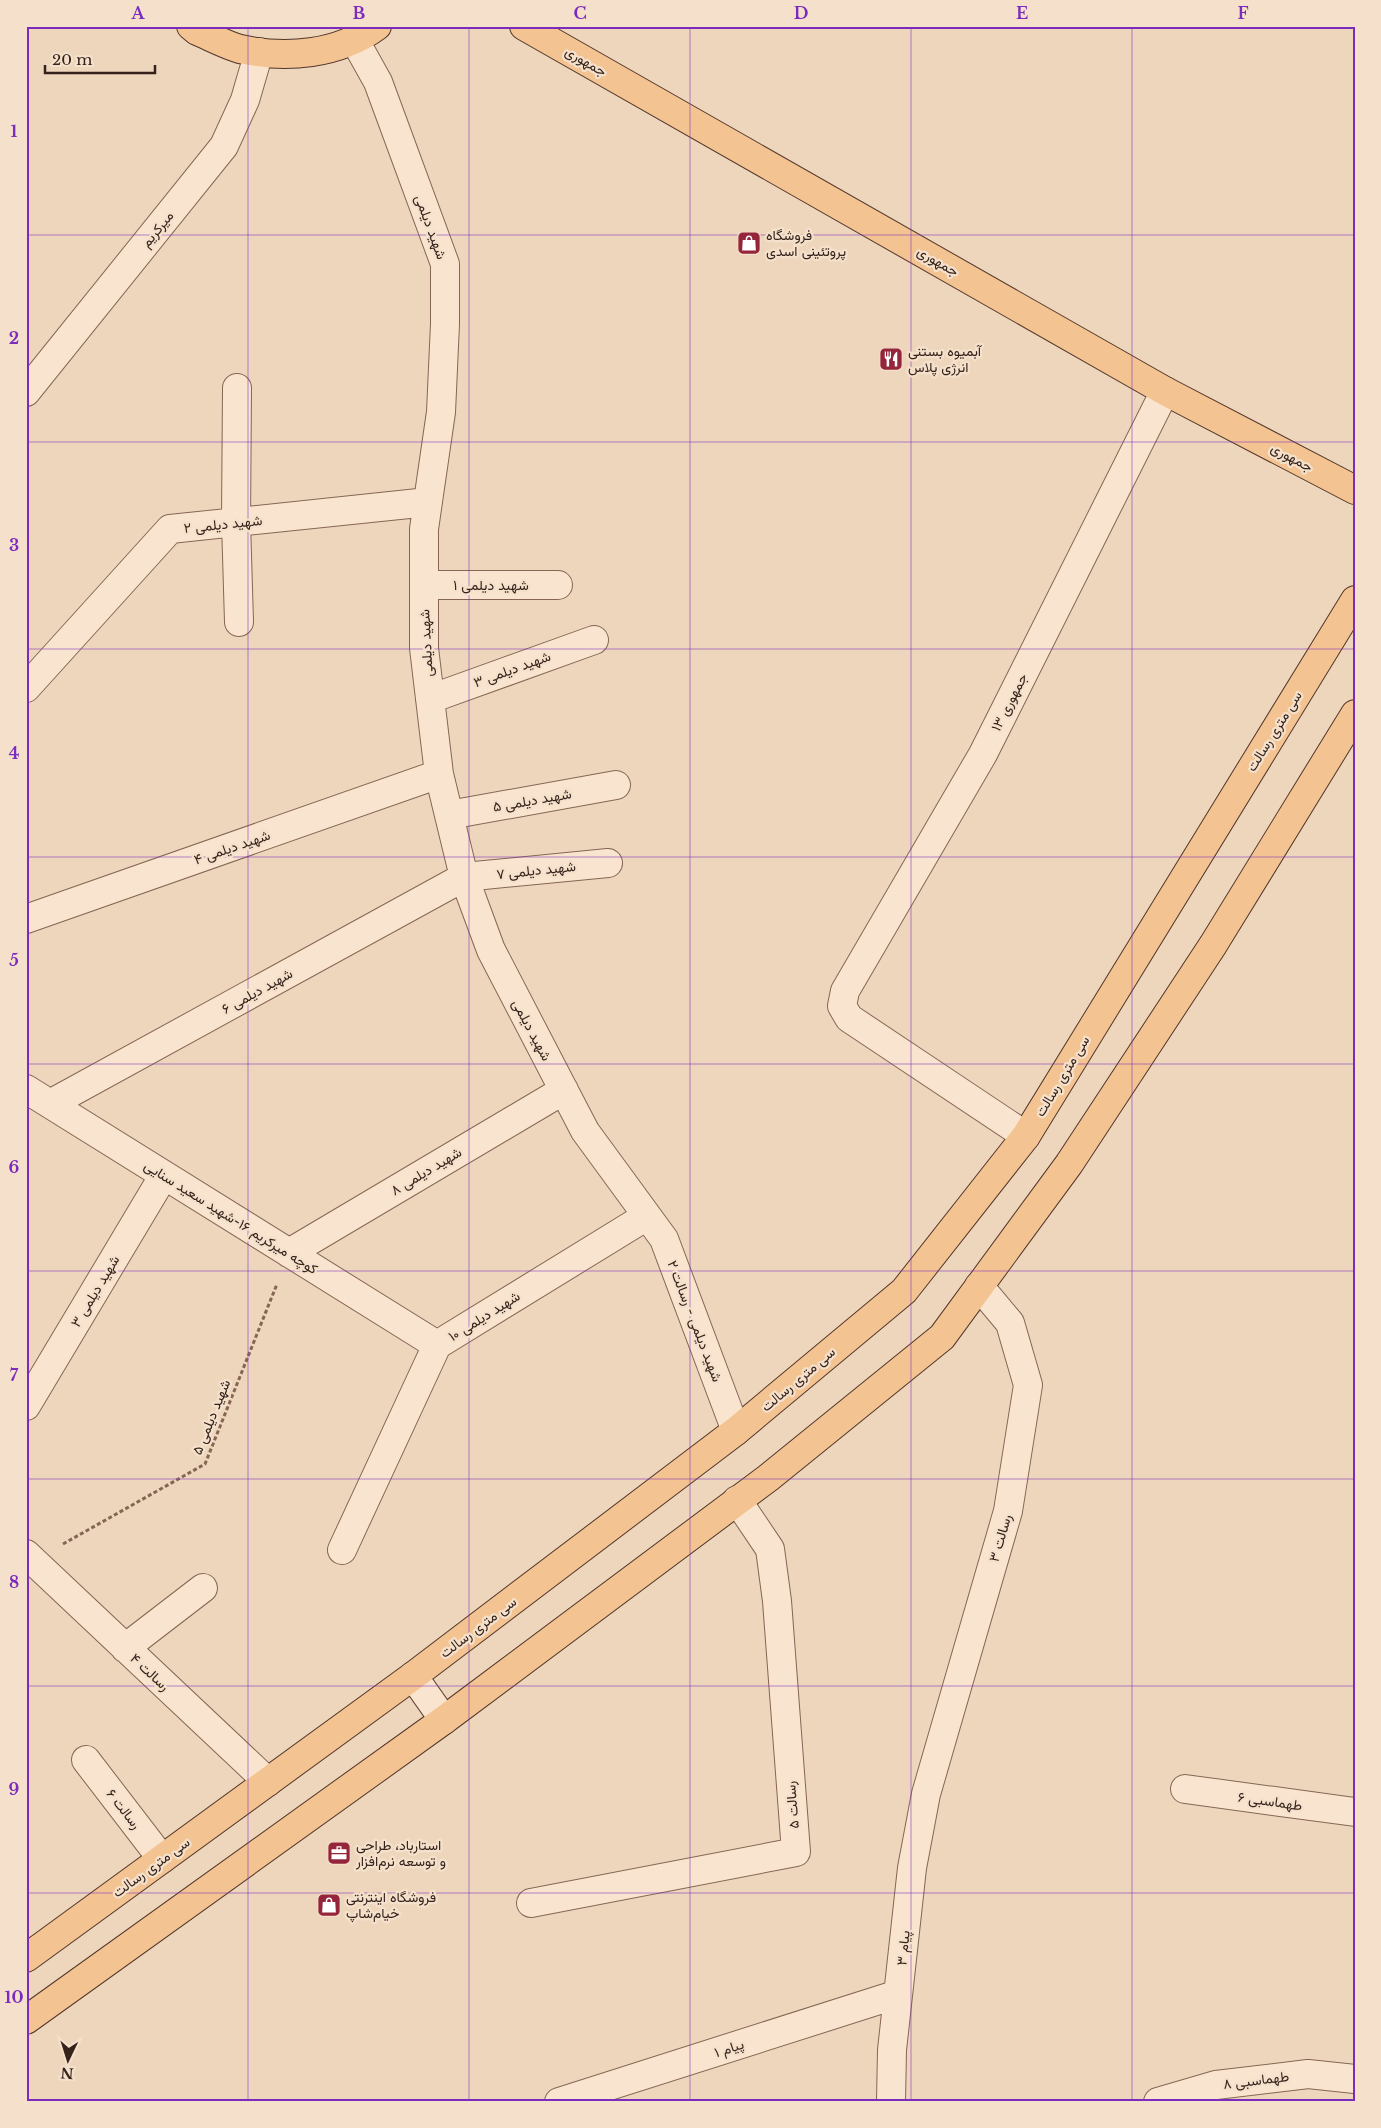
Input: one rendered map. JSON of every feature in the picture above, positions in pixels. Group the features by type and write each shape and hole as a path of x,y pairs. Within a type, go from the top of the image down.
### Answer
{"main road":[{"path":"192,26 197,31 238,48 282,55 326,50 367,34 377,26"},
{"name":"جمهوری","path":"524,26 1165,391 1355,490"},
{"name":"سی متری رسالت","path":"26,1958 414,1676 736,1431 904,1291 1026,1136 1355,600"},
{"path":"26,2020 444,1720 768,1478 942,1337 1069,1164 1208,954 1355,714"}],"street":[{"name":"شهید دیلمی","path":"354,39 378,82 445,264 445,324 441,412 424,529 424,648 439,774 464,877 491,950 585,1130 646,1216"},
{"name":"میرکریم","path":"26,392 224,146 245,100 259,52"},
{"path":"237,388 236,522 238,622"},
{"name":"۱۳ جمهوری","path":"1026,1136 849,1018 842,1006 845,991 983,754 1165,391"},
{"name":"۲ شهید دیلمی","path":"26,688 170,529 428,502"},
{"name":"۱ شهید دیلمی","path":"424,585 558,585"},
{"name":"۳ شهید دیلمی","path":"430,699 594,640"},
{"name":"۴ شهید دیلمی","path":"26,920 439,774"},
{"name":"۵ شهید دیلمی","path":"449,815 616,785"},
{"name":"۷ شهید دیلمی","path":"464,877 608,862"},
{"name":"۶ شهید دیلمی","path":"50,1104 464,877"},
{"name":"کوچه میرکریم ۱۶-شهید سعید سنایی","path":"26,1089 437,1345"},
{"name":"۸ شهید دیلمی","path":"289,1253 564,1090"},
{"name":"شهید دیلمی ۳","path":"26,1406 164,1175"},
{"name":"۱۰ شهید دیلمی","path":"342,1550 437,1345 646,1216"},
{"name":"شهید دیلمی - رسالت ۲","path":"646,1216 664,1239 736,1431"},
{"name":"۳ رسالت","path":"926,1794 1008,1511 1028,1385 1010,1323 979,1286"},
{"name":"۵ رسالت","path":"531,1904 796,1852 777,1601 770,1549 737,1500"},
{"name":"۴ رسالت","path":"30,1557 268,1782"},
{"path":"125,1648 203,1588"},
{"path":"414,1676 444,1720"},
{"name":"۶ رسالت","path":"86,1760 162,1859"},
{"name":"۶ طهماسبی","path":"1185,1789 1355,1812"},
{"name":"۳ پیام","path":"891,2102 892,2050 912,1868 926,1794"},
{"name":"۱ پیام","path":"559,2102 898,1994"},
{"name":"۸ طهماسبی","path":"1158,2102 1216,2085 1308,2074 1355,2079"}],"path":[{"name":"شهید دیلمی ۵","path":"30,1557 205,1464 289,1253"}],"place":[{"name":"فروشگاه پروتئینی اسدی","path":"749,243"},
{"name":"آبمیوه بستنی انرژی پلاس","path":"891,359"},
{"name":"استارباد، طراحی و توسعه نرم‌افزار","path":"339,1853"},
{"name":"فروشگاه اینترنتی خیام‌شاپ","path":"329,1905"}]}
